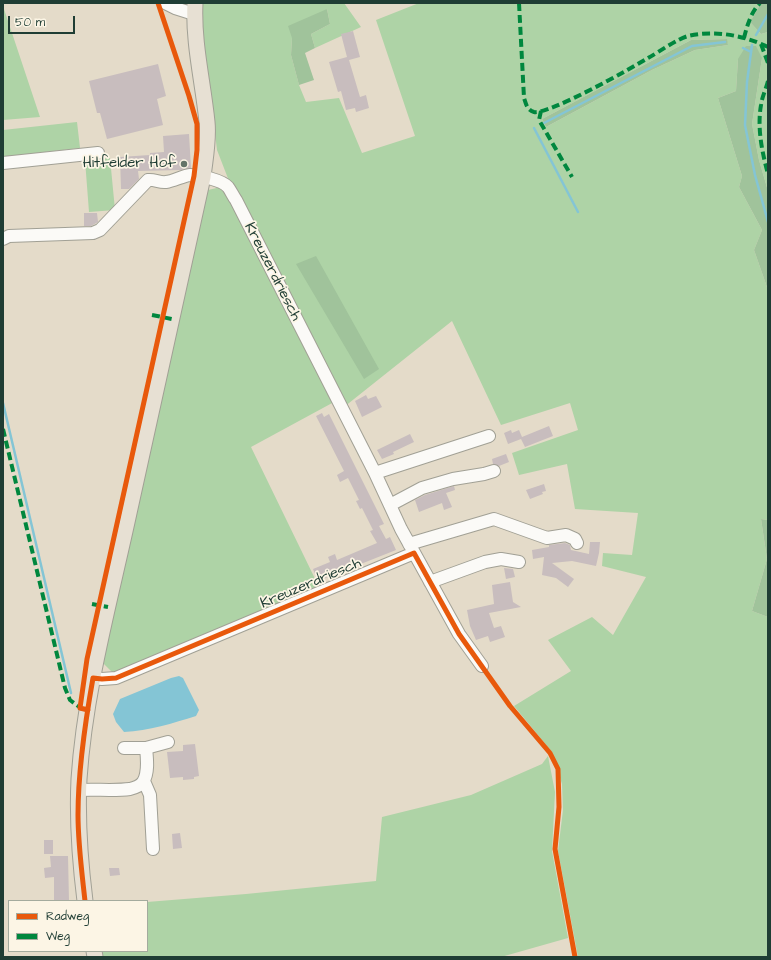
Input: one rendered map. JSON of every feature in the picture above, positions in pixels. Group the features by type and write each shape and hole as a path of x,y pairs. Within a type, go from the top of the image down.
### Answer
{"main road":[{"path":"85,900 79,830 79,790 83,745 93,678 203,177 207,150 207,123 196,52 194,8"}],"street":[{"path":"165,3 175,8 194,8"},
{"path":"3,163 98,153"},
{"name":"Kreuzerdriesch","path":"3,239 9,236 93,233 105,226 148,180 164,182 175,181 189,175 219,181 227,186 236,200 412,549 459,634 482,666"},
{"path":"375,473 489,436"},
{"path":"390,505 422,488 453,479 494,471"},
{"path":"412,549 494,519 547,538 566,535 575,539 577,543"},
{"name":"Kreuzerdriesch","path":"93,678 116,678 412,549"},
{"path":"430,582 485,562 501,559 519,562"},
{"path":"124,748 146,748 168,742"},
{"path":"146,748 147,763 144,781 150,795 153,849"},
{"path":"79,790 130,789 139,786 144,781"}],"green space":[{"path":"201,3 344,3 361,27 315,48 311,34 330,24 327,9 292,38 291,55 299,85 306,102 339,98 362,153 415,136 376,20 419,3 761,3 750,22 761,34 768,32 768,191 759,160 752,124 762,58 738,59 736,91 718,98 742,176 739,187 762,230 754,250 768,290 768,520 761,519 767,559 752,611 768,617 768,957 578,957 558,851 563,810 562,784 552,752 514,706 571,671 548,640 592,617 613,635 646,577 602,566 603,553 632,555 638,513 575,509 567,464 519,475 512,453 578,430 570,403 501,425 452,321 344,407 229,181 217,150 200,12","holes":["726,39 728,45 695,50 652,70 546,127 542,119 691,40"]},
{"path":"761,3 768,3 768,32 761,34 750,22"},
{"path":"3,6 40,117 3,120"},
{"path":"327,9 330,24 311,34 315,48 305,53 314,80 299,85 291,55 292,38 288,26"},
{"path":"727,39 728,45 695,50 652,70 546,127 542,119 691,40"},
{"path":"746,46 756,46 762,58 752,124 759,160 768,191 768,290 754,250 762,230 739,187 742,176 718,98 736,91 738,59"},
{"path":"77,122 80,148 3,157 3,130"},
{"path":"110,158 115,210 89,212 85,160"},
{"path":"221,187 227,193 334,402 251,447 320,589 115,675 103,663 204,206 208,190"},
{"path":"316,256 379,369 364,379 296,264"},
{"path":"761,519 768,520 768,617 752,611 767,559"},
{"path":"548,756 555,792 552,851 568,938 501,957 102,957 101,952 148,952 148,902 376,881 382,817 471,795 542,764"}],"water":[{"path":"179,676 183,678 199,710 196,716 152,728 124,732 116,722 113,714 120,699"}],"building":[{"path":"353,31 360,57 349,60 360,97 366,95 369,108 356,112 355,108 346,110 341,91 338,92 329,62 347,57 341,34"},
{"path":"158,64 166,96 157,99 163,125 107,139 100,113 97,113 89,81"},
{"path":"189,134 191,168 181,170 138,171 139,179 129,189 121,189 120,157 150,155 150,153 164,152 163,136"},
{"path":"84,213 97,213 98,222 91,226 84,226"},
{"path":"366,395 368,399 376,396 382,407 362,417 355,401"},
{"path":"322,413 324,417 329,414 384,524 379,526 386,539 390,537 396,550 318,581 313,569 330,562 328,557 335,554 337,560 377,543 370,531 373,530 362,508 360,509 356,501 359,500 348,478 340,482 337,475 344,471 316,416"},
{"path":"549,426 553,436 525,447 521,439 508,444 504,433 511,430 512,433 519,430 522,437"},
{"path":"410,434 414,442 393,452 394,454 382,459 377,450"},
{"path":"506,454 509,462 499,466 493,464 492,459"},
{"path":"544,484 546,491 542,492 543,494 530,499 526,490"},
{"path":"454,486 455,490 446,493 452,507 444,510 442,503 419,512 415,500 425,495"},
{"path":"590,542 600,542 596,566 572,561 552,563 574,579 568,587 556,578 542,575 544,557 533,559 532,550 549,547 549,545 565,543 570,545 571,550 589,554"},
{"path":"504,568 513,569 515,577 506,579"},
{"path":"510,582 513,602 521,607 489,613 494,628 501,626 505,637 490,642 488,636 476,640 470,626 467,610 494,604 492,585"},
{"path":"195,744 199,776 194,777 194,779 183,780 183,777 170,778 167,752 183,751 183,745"},
{"path":"180,833 182,848 173,849 172,834"},
{"path":"44,840 53,840 53,854 44,854"},
{"path":"50,856 68,856 69,900 54,900 54,877 45,878 44,868 51,867"},
{"path":"109,868 119,868 120,875 110,876"}],"waterway":[{"path":"756,35 768,14"},
{"path":"544,123 692,46 725,42"},
{"path":"752,45 747,82 745,125 755,175 768,222"},
{"path":"743,48 751,52"},
{"path":"534,128 578,212"},
{"path":"3,403 71,693"}],"marked path":[{"path":"519,3 524,98 528,108 534,112 542,111 572,99 688,36 698,34 729,35 749,39 768,47"},
{"path":"744,38 752,15 760,3"},
{"path":"761,44 768,63"},
{"path":"768,81 760,114 762,149 768,174"},
{"path":"541,111 539,120 572,177"},
{"path":"152,315 172,319"},
{"path":"3,429 65,688 70,700 82,709"},
{"path":"92,604 108,607"}],"cycle path":[{"path":"88,710 80,708 87,659 194,176 197,150 197,124 158,3"},
{"path":"85,900 80,858 78,798 82,746 93,678 116,678 414,553 459,634 510,706 550,753 558,769 559,807 555,849 575,957"}],"place":[{"name":"Hitfelder Hof","path":"184,164"}]}
